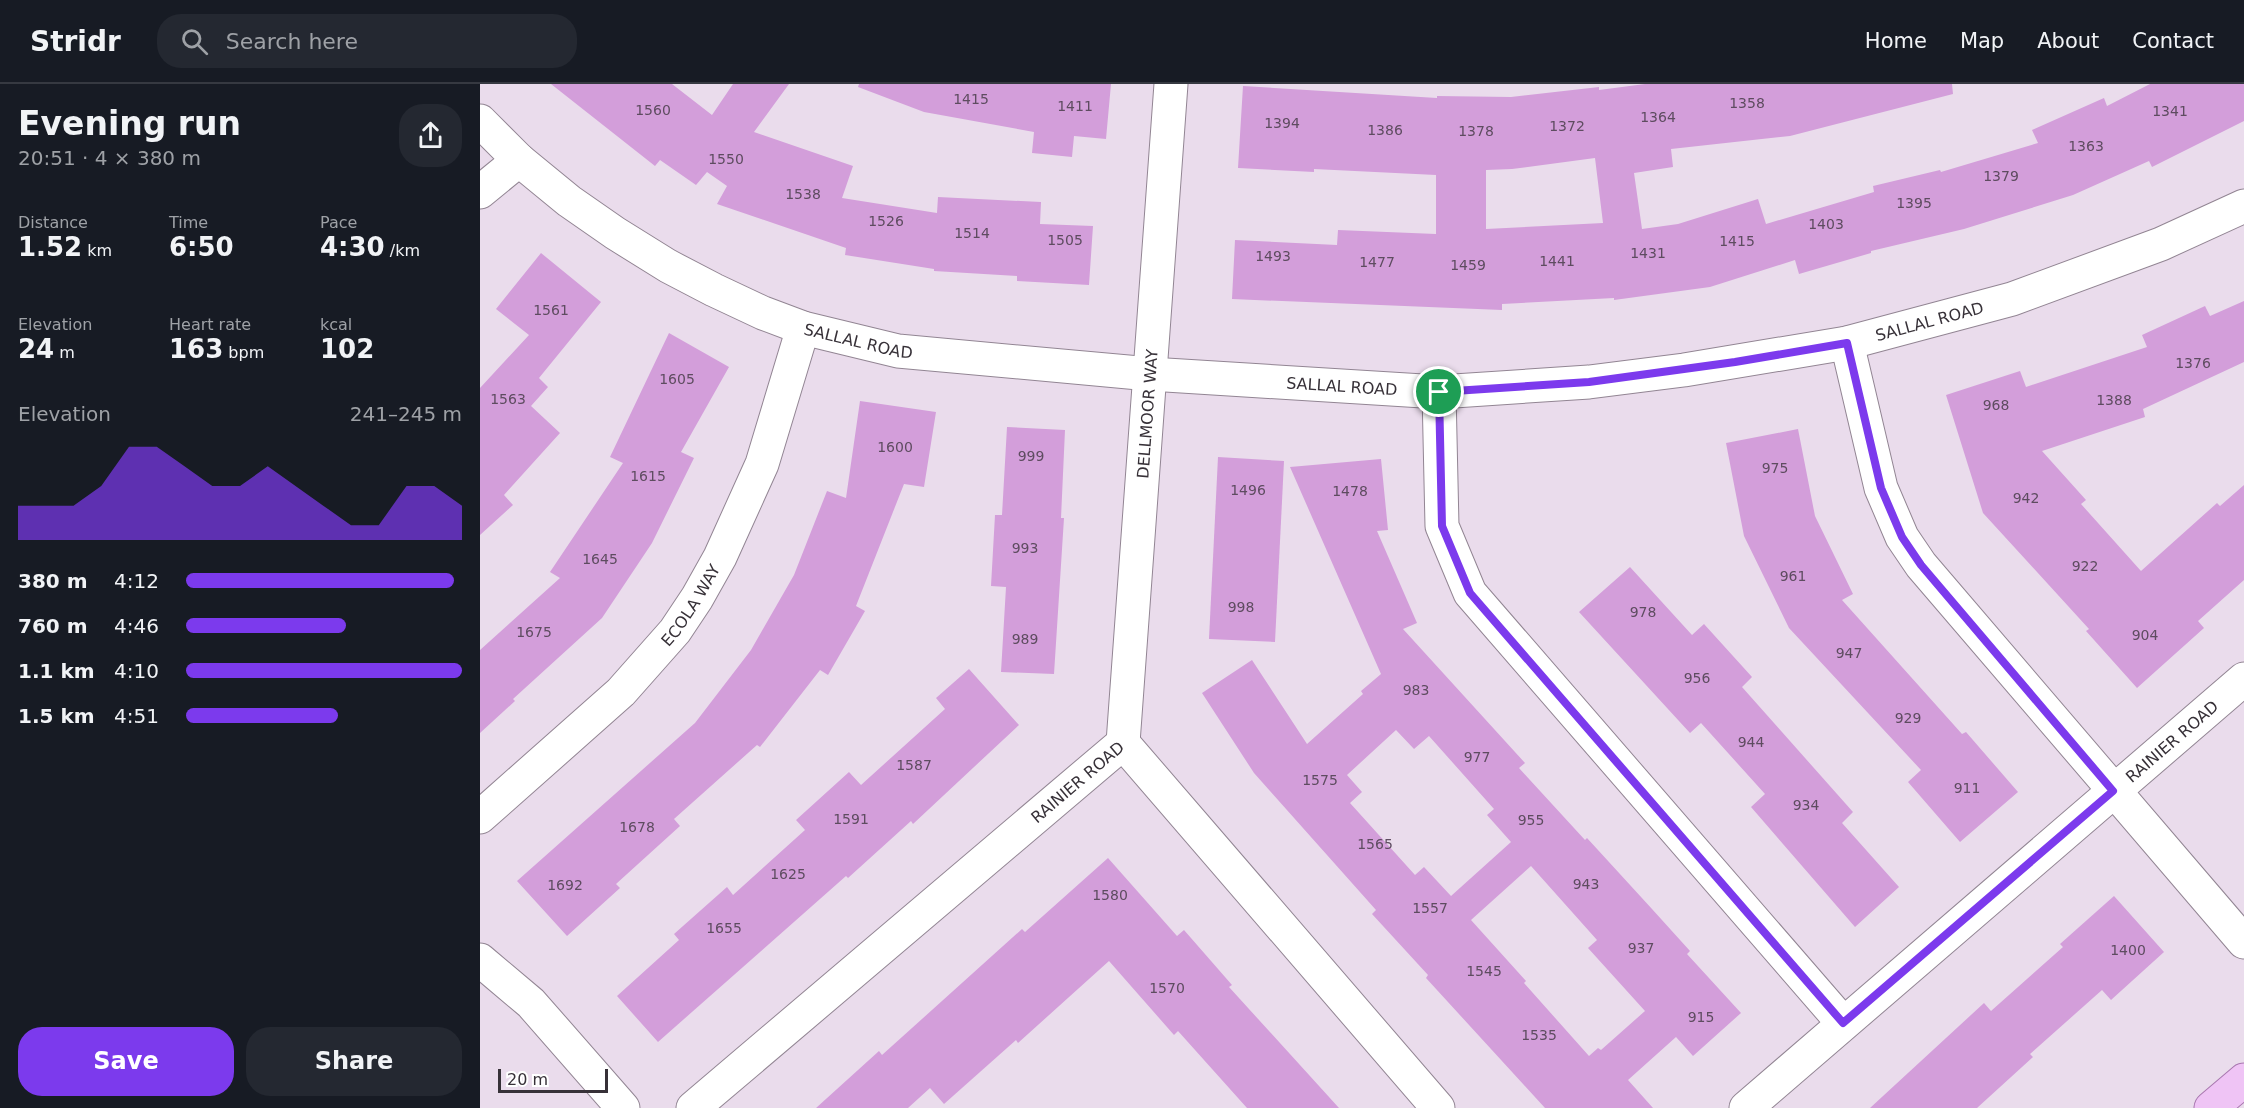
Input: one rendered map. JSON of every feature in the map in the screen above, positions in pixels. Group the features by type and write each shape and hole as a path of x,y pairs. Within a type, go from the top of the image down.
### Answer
{"main road":[{"path":"2211,1108 2244,1080"}],"street":[{"name":"DELLMOOR WAY","path":"1123,743 1171,84"},
{"name":"SALLAL ROAD","path":"480,121 519,160 569,201 668,266 753,308 803,328 898,351 1150,374 1439,392 1589,382 1696,368 1847,343 2012,299 2161,244 2244,206"},
{"path":"480,192 519,160"},
{"name":"ECOLA WAY","path":"480,817 621,692 655,656 692,606 720,557 762,464 803,328"},
{"path":"1847,343 1881,488 1902,537 1921,565 2244,942"},
{"path":"1439,392 1442,526 1470,593 1843,1023"},
{"name":"RAINIER ROAD","path":"1746,1108 2244,679"},
{"name":"RAINIER ROAD","path":"693,1108 1123,743 1438,1108"},
{"path":"480,960 531,1003 623,1108"}],"building":[{"path":"551,84 672,84 712,115 733,84 789,84 754,132 853,166 842,198 937,213 938,197 1041,202 1040,224 1093,226 1089,285 1017,281 1017,276 934,271 934,269 845,255 846,248 717,204 727,186 707,172 696,185 660,160 655,166"},
{"path":"859,84 1111,84 1106,139 1074,136 1072,157 1032,153 1034,132 924,112 858,87"},
{"path":"1645,84 1952,84 1953,94 1790,136 1671,149 1673,167 1634,173 1642,229 1678,224 1758,199 1766,224 1874,192 1873,186 1940,170 1941,172 2038,143 2032,130 2104,98 2107,106 2150,84 2244,84 2244,121 2152,167 2149,161 2073,195 1964,229 1871,251 1871,253 1799,274 1795,260 1710,287 1614,300 1614,298 1502,304 1502,310 1232,299 1235,240 1337,245 1338,230 1436,234 1436,175 1238,168 1243,86 1437,98 1437,96 1511,97 1599,87 1599,90","holes":["1595,158 1603,223 1486,229 1486,170 1512,169"]},
{"path":"541,253 601,302 539,378 548,387 531,406 560,433 504,495 513,505 480,535 480,388 529,335 496,309"},
{"path":"2244,301 2244,362 2143,409 2145,417 2042,451 2086,500 2081,504 2141,571 2217,503 2220,506 2244,485 2244,580 2198,621 2204,628 2137,688 2086,631 2089,629 1983,513 1946,395 2020,371 2026,387 2147,347 2142,335 2205,306 2210,316"},
{"path":"669,333 729,367 681,452 694,458 652,543 602,618 513,699 515,701 480,733 480,650 560,578 550,572 623,463 610,457"},
{"path":"860,401 936,412 924,487 904,484 856,606 865,611 828,675 820,670 760,747 757,745 674,819 680,826 616,884 620,888 567,936 517,881 695,723 751,650 794,575 827,491 846,498"},
{"path":"1007,427 1065,430 1061,518 1064,518 1054,674 1001,672 1006,587 991,586 995,515 1002,515"},
{"path":"1798,429 1815,516 1853,594 1842,600 1962,734 1966,732 2018,792 1960,842 1908,782 1921,770 1789,628 1744,536 1726,443"},
{"path":"1218,457 1284,461 1275,642 1209,639"},
{"path":"1381,459 1388,530 1377,531 1417,623 1403,629 1525,763 1519,768 1652,909 1690,951 1687,954 1741,1013 1693,1056 1676,1037 1628,1080 1653,1108 1545,1108 1426,978 1428,975 1372,914 1376,910 1254,773 1202,693 1252,660 1307,744 1363,694 1361,691 1381,674 1290,467","holes":["1396,730 1414,749 1429,736 1494,809 1487,815 1511,842 1451,896 1424,867 1415,875 1350,803 1362,792 1347,775","1531,866 1597,940 1588,948 1645,1011 1601,1050 1598,1048 1589,1056 1471,920"]},
{"path":"1630,567 1692,635 1704,624 1752,677 1742,687 1853,812 1842,823 1899,887 1855,927 1751,807 1765,794 1701,723 1690,733 1579,612"},
{"path":"969,669 1019,725 913,824 911,821 848,878 846,876 658,1042 617,996 679,940 674,934 727,887 733,895 805,830 796,820 849,772 861,785 945,709 936,698"},
{"path":"1108,858 1177,936 1184,930 1232,985 1229,987 1339,1108 1247,1108 1178,1031 1174,1035 1109,961 1018,1043 1016,1040 944,1104 930,1088 908,1108 816,1108 879,1051 882,1055 1022,929 1025,932"},
{"path":"2114,896 2164,952 2111,1000 2102,990 2030,1054 2033,1057 1977,1108 1870,1108 1984,1003 1991,1011 2063,947 2060,944"}],"route":[{"path":"1847,343 1881,488 1902,537 1921,565 2113,791 1843,1023 1470,593 1442,526 1439,392 1589,382 1684,370 1847,343"}]}
